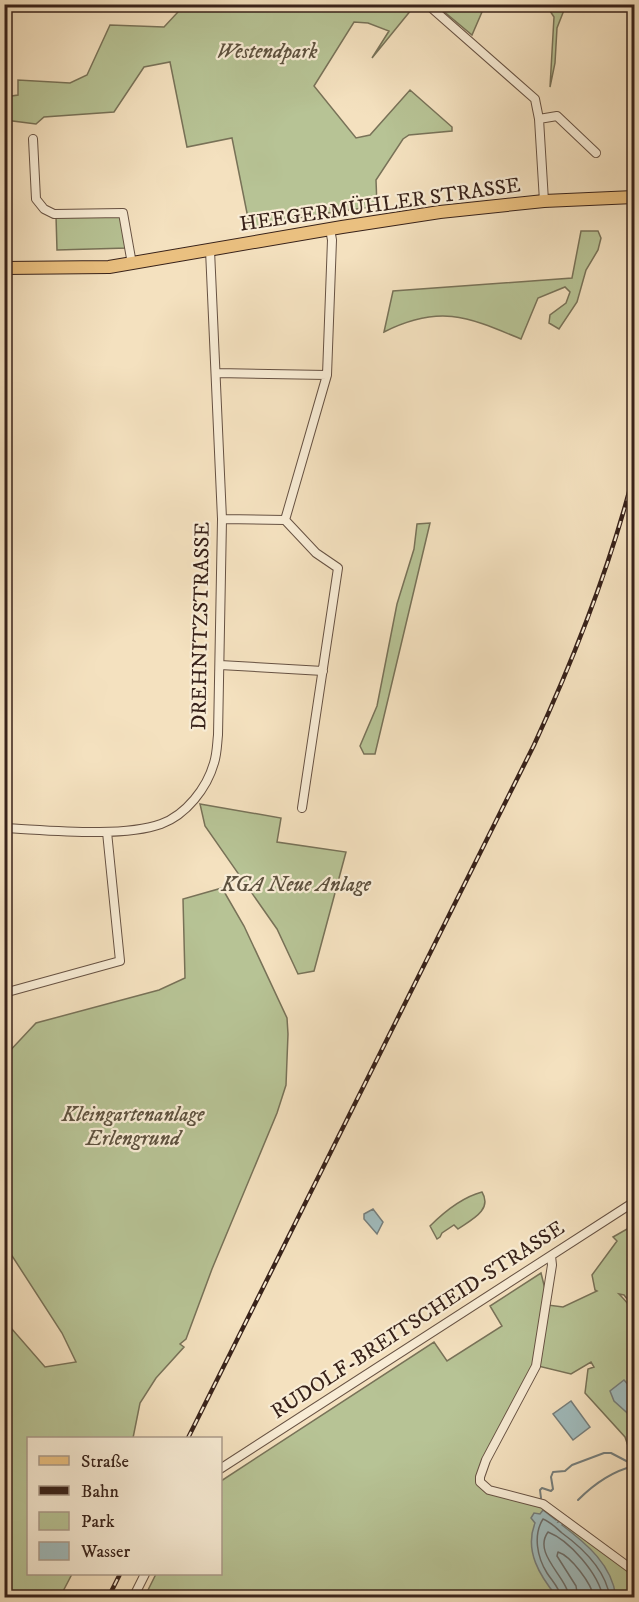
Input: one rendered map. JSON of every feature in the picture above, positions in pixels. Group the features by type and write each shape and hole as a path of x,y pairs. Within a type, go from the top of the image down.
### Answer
{"main road":[{"name":"HEEGERMÜHLER STRASSE","path":"4,268 109,267 430,214 544,201 634,196"}],"street":[{"path":"427,4 534,99 539,119 544,201"},
{"path":"539,119 557,116 596,153"},
{"path":"33,139 36,199 44,209 54,214 123,213 132,264"},
{"path":"285,520 327,375 332,240 330,229"},
{"name":"DREHNITZSTRASSE","path":"4,828 107,832 160,824 177,816 189,805 210,776 215,762 218,735 222,519 210,250"},
{"path":"217,373 327,375"},
{"path":"222,519 285,520 316,553 338,568 302,808"},
{"path":"219,665 323,671"},
{"path":"4,993 120,961 107,832"},
{"name":"RUDOLF-BREITSCHEID-STRASSE","path":"222,1468 634,1202"},
{"path":"550,1256 552,1264 537,1362 486,1460 480,1482 485,1488 543,1504 634,1571"},
{"path":"133,1598 144,1575"}],"green space":[{"name":"Westendpark","path":"416,4 372,58 389,31 368,23 354,22 314,86 356,138 370,135 410,90 452,127 452,131 409,135 403,139 376,180 377,206 308,216 250,228 232,138 187,147 170,62 144,67 114,112 44,117 36,124 5,120 5,97 18,95 18,80 70,83 87,75 110,25 164,27 178,12 179,5"},
{"path":"436,5 485,5 472,35"},
{"path":"546,5 566,5 557,28 555,63 550,87 554,17"},
{"path":"117,215 122,217 127,248 57,250 56,216"},
{"path":"581,231 598,231 601,238 598,250 586,270 577,302 559,329 549,323 550,315 566,303 570,292 565,287 538,298 521,339 469,320 438,316 404,323 384,332 393,291 572,278"},
{"path":"430,523 375,754 364,754 360,746 377,706 397,604 414,549 417,524"},
{"name":"KGA Neue Anlage","path":"200,804 281,818 277,842 346,852 314,971 298,974 277,929 205,826"},
{"name":"Kleingartenanlage Erlengrund","path":"222,888 244,926 287,1018 286,1085 277,1113 212,1269 186,1339 180,1344 184,1347 156,1378 140,1403 133,1437 27,1437 27,1575 71,1575 60,1597 5,1597 5,1326 12,1329 45,1367 76,1362 62,1333 5,1245 5,1056 36,1023 159,990 185,978 183,899"},
{"path":"482,1192 485,1204 479,1214 458,1229 454,1225 437,1239 430,1226 454,1206"},
{"path":"634,1225 634,1308 624,1295 619,1294 629,1305 631,1319 634,1314 634,1443 628,1446 625,1437 585,1393 588,1369 594,1367 591,1362 571,1374 538,1366 548,1305 563,1307 597,1291 592,1275 617,1241 613,1237"},
{"path":"541,1273 545,1289 535,1366 478,1484 540,1506 634,1572 634,1597 144,1598 156,1575 222,1575 222,1480 434,1342 447,1361 502,1326 490,1306"}],"water":[{"path":"373,1209 383,1222 377,1234 364,1219 364,1214"},
{"path":"624,1380 634,1391 634,1419 614,1401 610,1391"},
{"path":"571,1401 590,1427 573,1440 553,1414"},
{"path":"543,1510 559,1520 558,1522 561,1521 562,1525 597,1556 614,1585 616,1597 557,1597 535,1563 531,1543 535,1523 531,1518 534,1513 540,1514"}],"waterway":[{"path":"541,1498 542,1488 551,1491 553,1489 551,1477 553,1472 565,1471 572,1465 604,1453 611,1453 634,1465"},
{"path":"578,1500 604,1479 634,1466"}],"railway":[{"path":"188,1437 534,745 564,678 603,577 634,473"},
{"path":"108,1598 120,1575"}]}
